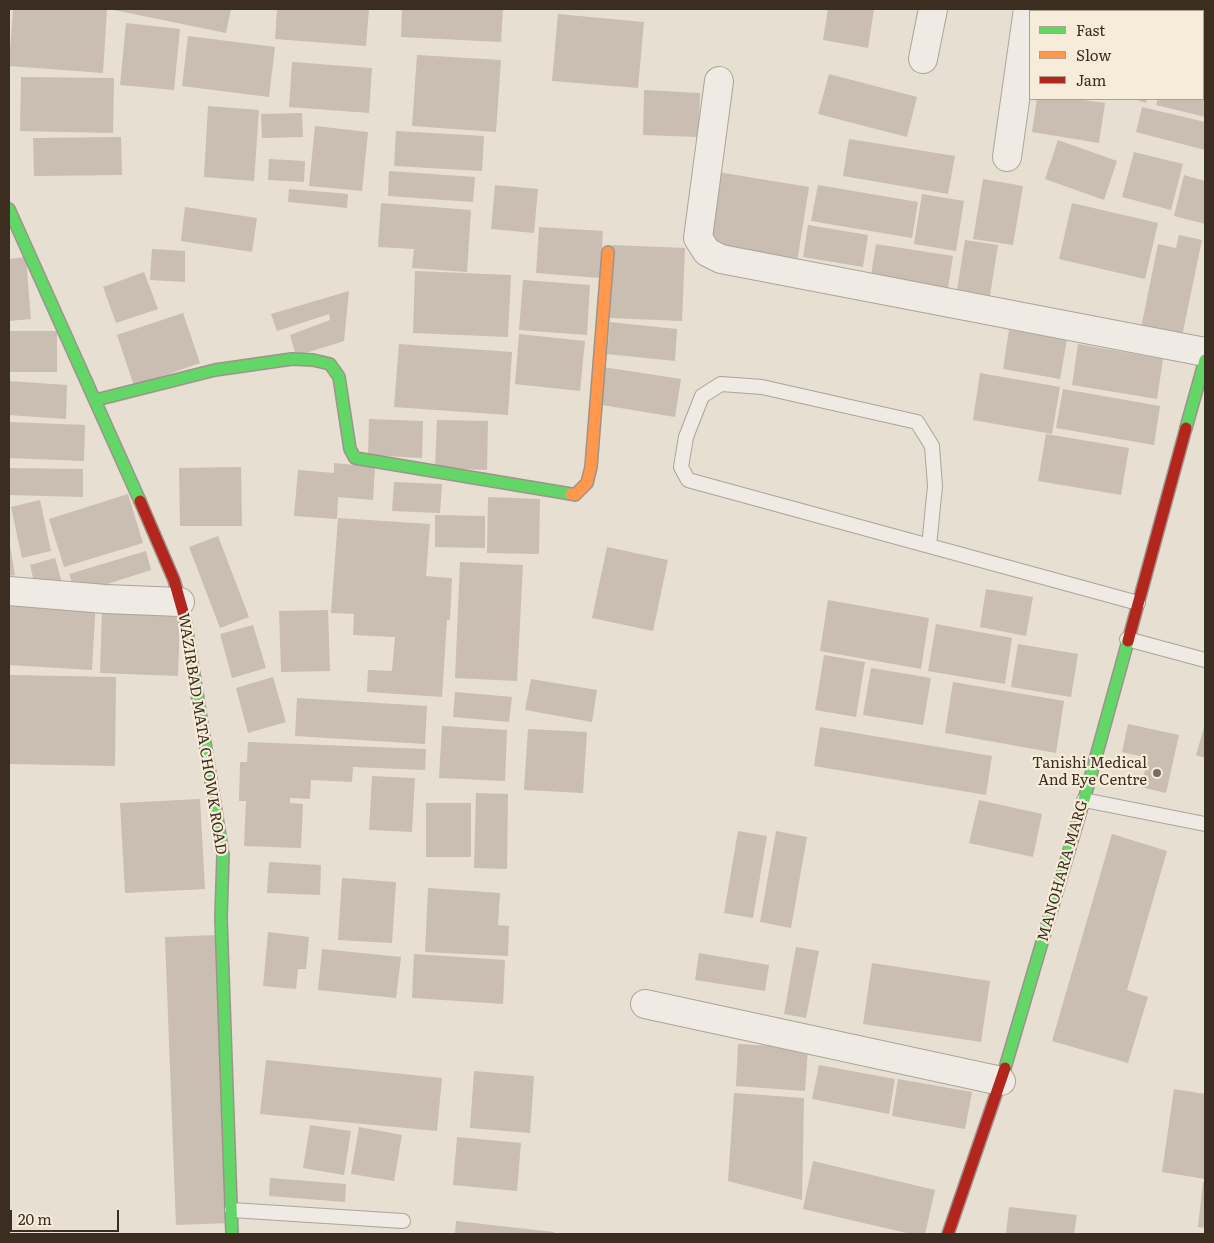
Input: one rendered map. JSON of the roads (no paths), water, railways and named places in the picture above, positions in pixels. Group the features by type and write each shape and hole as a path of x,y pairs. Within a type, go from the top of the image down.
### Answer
{"street":[{"path":"923,60 933,9"},
{"path":"1006,157 1028,9"},
{"path":"718,81 698,238 707,252 721,259 1205,352"},
{"name":"WAZIRBAD MATA CHOWK ROAD","path":"9,209 16,244 96,400 174,580 189,632 223,855 221,918 232,1234"},
{"path":"96,400 215,370 292,359 313,360 330,364 339,377 350,449 355,458 575,495 587,483 591,466 608,252"},
{"name":"MANOHARA MARG","path":"948,1234 1001,1081 1084,800 1127,639 1202,385 1205,360"},
{"path":"9,591 105,600 180,602"},
{"path":"645,1004 1001,1081"}],"lane":[{"path":"930,546 935,486 932,446 917,422 762,387 721,384 702,396 686,437 681,467 688,480 1138,603"},
{"path":"1127,639 1205,660"},
{"path":"1084,800 1205,824"},
{"path":"232,1210 403,1221"}],"place":[{"name":"Tanishi Medical And Eye Centre","path":"1157,773"}]}
